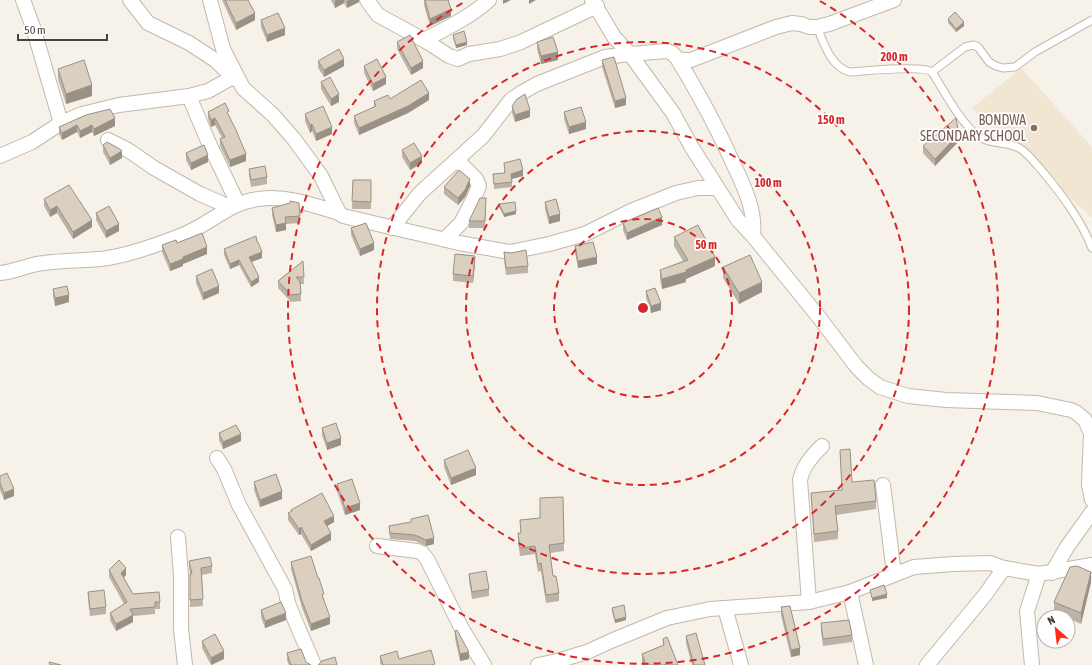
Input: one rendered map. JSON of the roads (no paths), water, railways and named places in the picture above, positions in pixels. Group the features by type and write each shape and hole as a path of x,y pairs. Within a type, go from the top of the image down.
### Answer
{"street":[{"path":"23,0 33,27 61,123"},
{"path":"130,0 148,23 189,43 215,60 273,115 294,139 321,176 339,213"},
{"path":"210,0 223,49 243,88"},
{"path":"367,0 378,15 458,60 469,54 500,49 522,42 594,3 614,37 630,54 673,113 717,188 738,220 753,236 818,316 856,366 869,379 880,387 908,396 925,399 1037,403 1071,410 1088,418 1091,433 1089,485 1092,500"},
{"path":"424,40 456,24 489,0"},
{"path":"677,58 682,60 691,60 776,27 792,23 802,24 809,27 829,24 894,0"},
{"path":"392,228 420,193 483,136 511,100 521,92 537,84 605,57 667,52 672,53 677,58 721,136 744,186 753,216 753,236"},
{"path":"0,156 32,142 61,123 82,114 119,105 189,96 208,91 233,77"},
{"path":"189,96 234,206"},
{"path":"108,140 128,150 154,168 200,194 234,206"},
{"path":"445,239 461,223 479,186 476,179 457,160"},
{"path":"0,272 15,271 32,264 108,258 148,248 194,230 234,206 260,198 280,198 303,202 350,218 459,243 510,252 575,237 631,211 676,193 698,188 717,188"},
{"path":"809,602 800,480 805,466 822,446"},
{"path":"217,458 224,469 231,489 239,505 285,589 289,606 314,665"},
{"path":"883,485 894,574"},
{"path":"1032,665 1027,611 1045,573 1067,547 1092,512"},
{"path":"178,537 181,576 180,629 185,665"},
{"path":"377,546 417,551 422,553 427,558 462,629 484,665"},
{"path":"538,665 558,663 667,618 725,608 809,602 850,592 914,567 990,563 1004,568 1045,573 1092,565"},
{"path":"927,665 985,595 1004,568"},
{"path":"850,592 866,665"},
{"path":"725,608 741,665"}],"lane":[{"path":"932,72 969,45 978,47 989,62 996,66 1003,68 1015,67 1035,52 1092,20"},
{"path":"817,27 825,47 834,62 842,70 850,72 914,69 929,70 932,72 966,123 978,136 986,140 1017,147 1027,154 1062,195 1087,236 1092,248"}],"place":[{"name":"BONDWA SECONDARY SCHOOL","path":"1034,128"}]}
